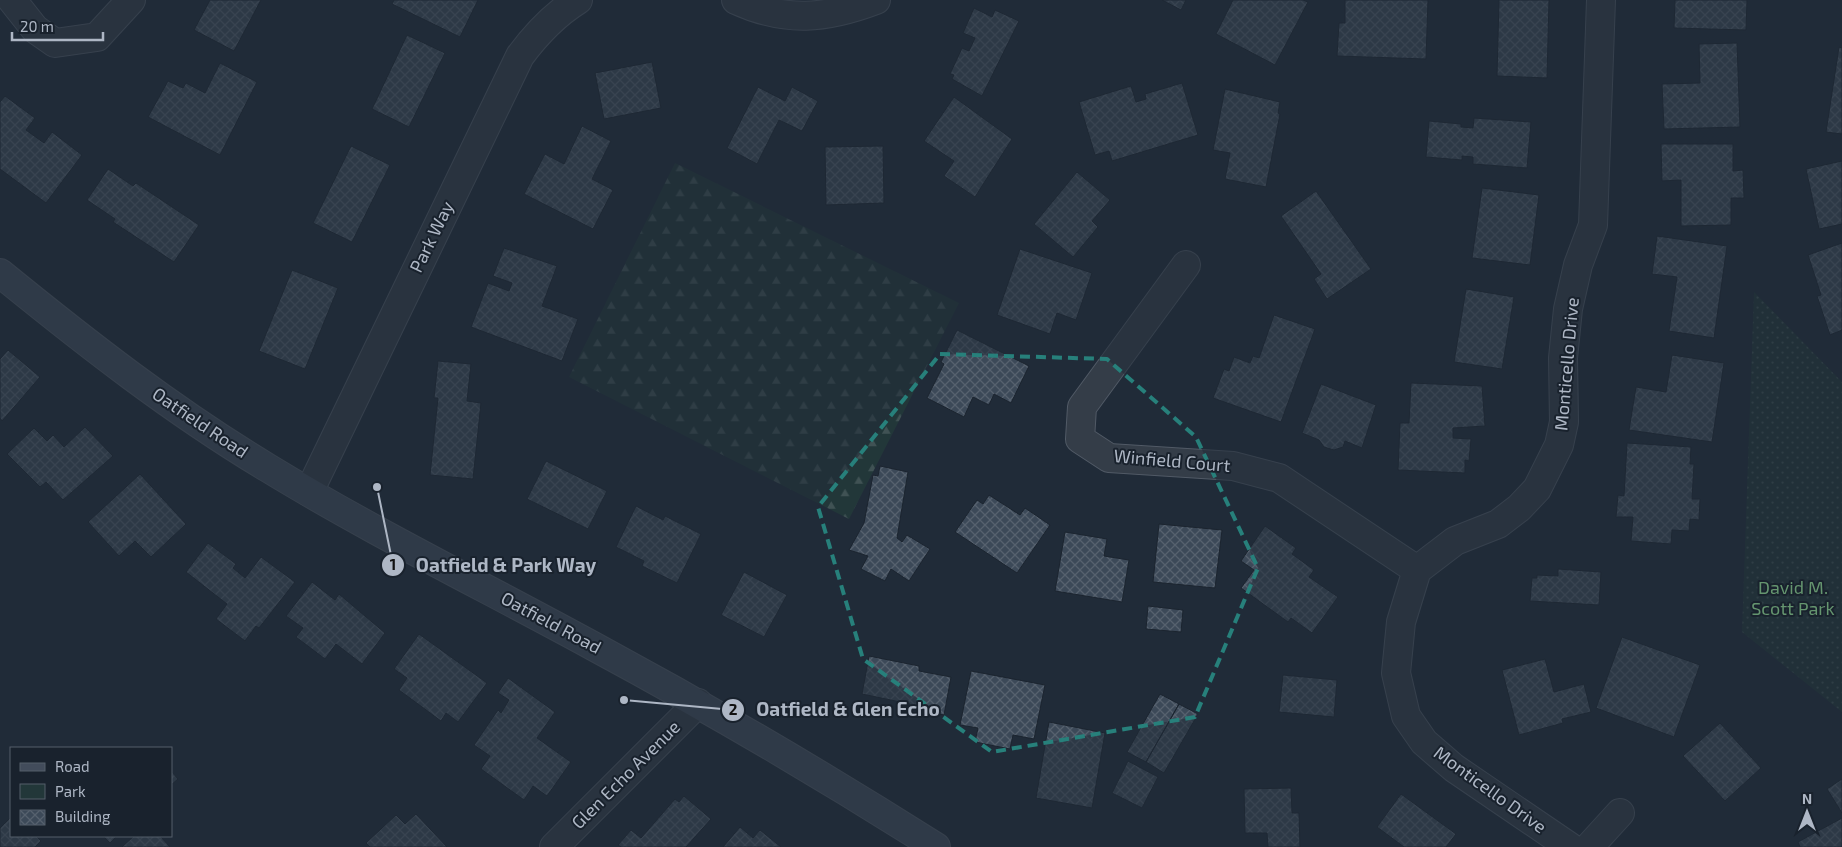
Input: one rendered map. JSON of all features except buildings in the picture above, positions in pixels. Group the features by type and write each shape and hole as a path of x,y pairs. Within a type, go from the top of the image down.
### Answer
{"main road":[{"name":"Oatfield Road","path":"0,273 75,334 170,405 267,468 698,703 834,783 936,847"}],"street":[{"path":"12,0 35,29 55,43 97,37 131,0"},
{"name":"Park Way","path":"309,492 520,56 545,25 559,12 578,0"},
{"path":"736,0 779,15 813,17 847,11 876,0"},
{"name":"Monticello Drive","path":"1570,847 1454,768 1424,742 1406,716 1396,673 1401,622 1417,570 1455,541 1498,524 1519,508 1537,489 1559,445 1564,422 1563,358 1568,309 1578,265 1593,225 1602,0"},
{"name":"Winfield Court","path":"1186,265 1082,407 1080,439 1109,458 1233,466 1279,478 1417,570"},
{"name":"Glen Echo Avenue","path":"554,847 698,703"},
{"path":"1589,847 1620,813"}],"highlighted area":[{"path":"940,354 1107,359 1196,437 1258,568 1195,717 992,752 863,659 818,507"}],"green space":[{"path":"675,163 959,303 849,519 569,377"},
{"name":"David M. Scott Park","path":"1754,292 1842,382 1842,712 1742,632"}],"place":[{"name":"Oatfield & Park Way","path":"377,487"},
{"name":"Oatfield & Glen Echo","path":"624,700"}]}
